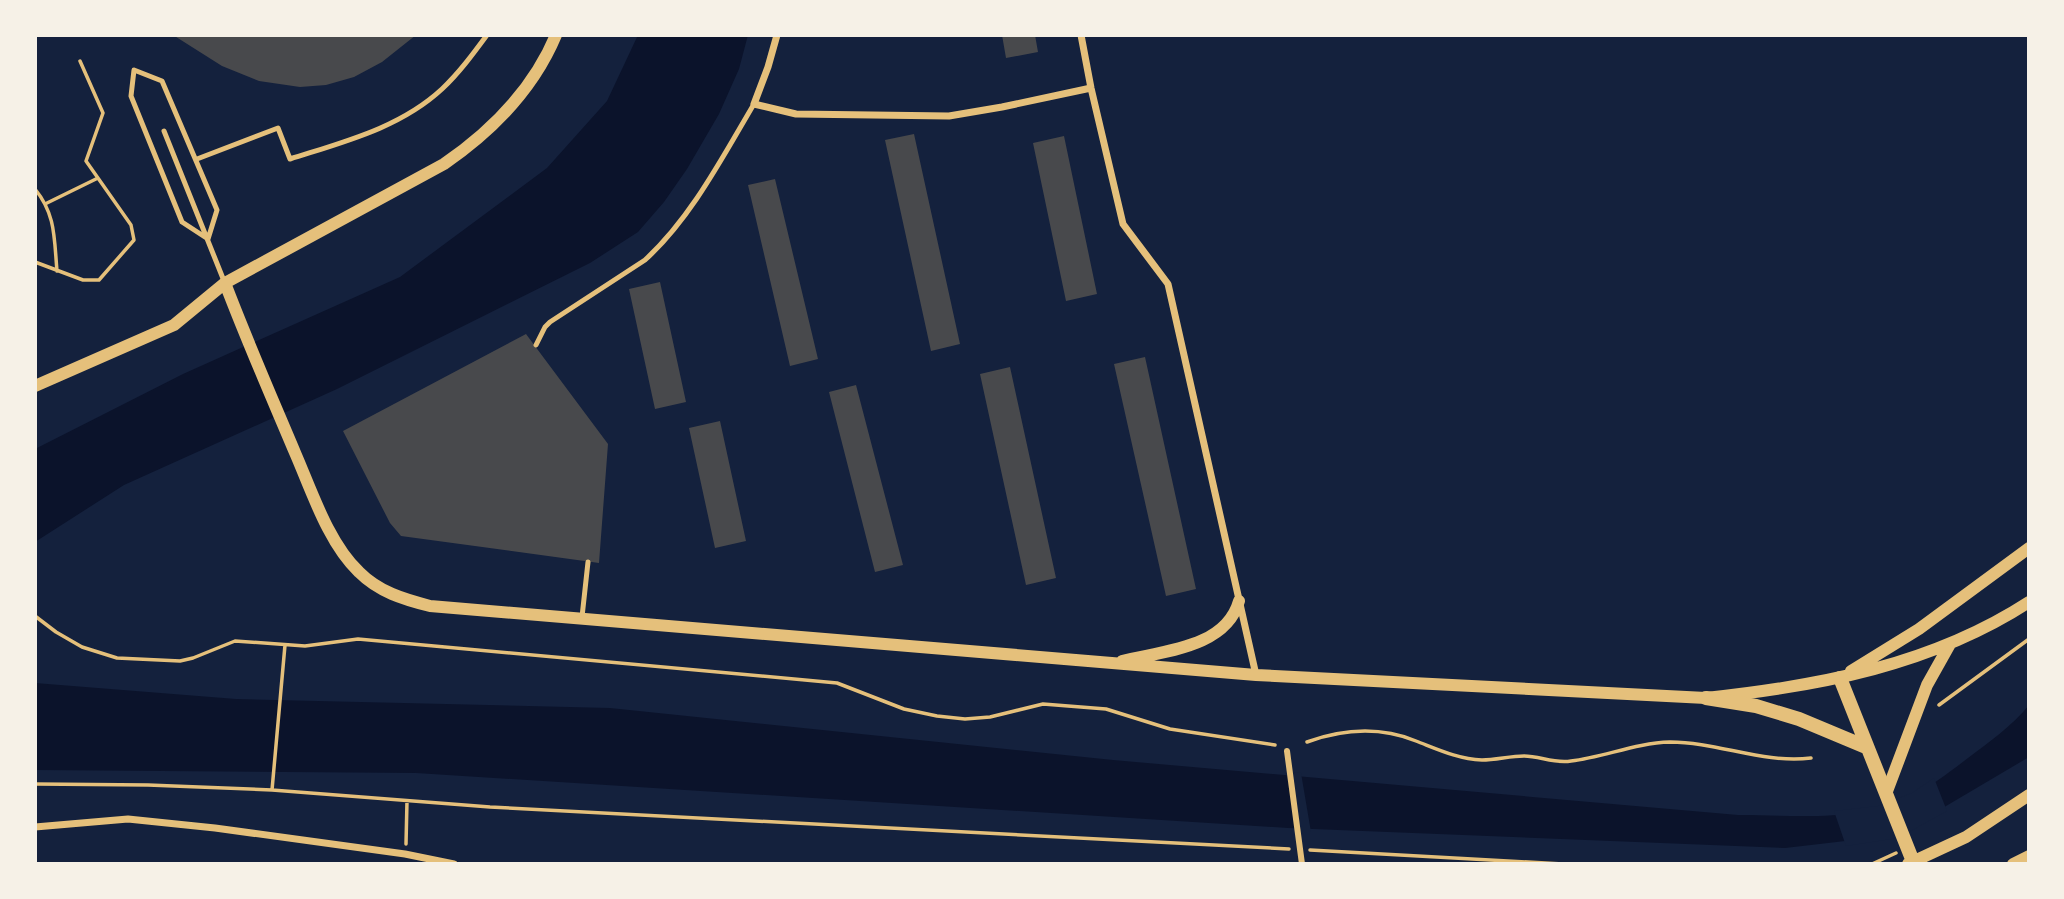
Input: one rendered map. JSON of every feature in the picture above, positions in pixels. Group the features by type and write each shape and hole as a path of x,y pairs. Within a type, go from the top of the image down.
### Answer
{"main road":[{"path":"1840,678 1913,864"},
{"path":"1706,698 1756,706 1799,719 1866,747"}],"street":[{"path":"35,386 174,325 225,283 444,164 470,146 518,98 538,72 556,35"},
{"path":"777,35 754,104 796,114 939,116 991,109 1091,88"},
{"path":"1081,35 1123,224 1168,284 1256,675"},
{"path":"225,283 331,531 358,572 379,589 402,599 430,606 1256,675 1706,698 1775,691 1917,658 1999,621 2029,602"},
{"path":"1840,678 1919,629 2029,548"},
{"path":"1112,663 1212,637 1236,614 1239,601"},
{"path":"1886,794 1927,685 1950,644"},
{"path":"1287,751 1302,864"},
{"path":"1908,864 1966,837 2029,795"},
{"path":"35,827 128,819 405,854 454,864"},
{"path":"2013,864 2029,856"}],"lane":[{"path":"197,159 278,128 290,159 389,125 415,110 441,89 487,35"},
{"path":"134,70 162,81 197,159 217,210 208,239 182,222 131,96 134,70"},
{"path":"536,345 550,322 627,272 658,248 706,183 754,104"},
{"path":"164,131 225,283"},
{"path":"581,620 588,562"}],"path":[{"path":"35,262 83,280 99,279 134,240 131,225 86,161 103,113 80,61"},
{"path":"47,203 98,178"},
{"path":"35,188 47,203 51,215 57,271"},
{"path":"35,616 82,647 117,658 180,661 235,641 305,646 358,639 837,683 904,709 965,719 990,717 1043,704 1106,709 1170,729 1275,745"},
{"path":"1939,705 2029,639"},
{"path":"272,790 285,645"},
{"path":"1307,742 1334,732 1370,731 1413,739 1439,751 1480,760 1527,756 1562,762 1672,742 1726,748 1759,757 1795,760 1811,758"},
{"path":"35,785 148,785 272,790 407,801 1291,849"},
{"path":"405,854 407,801"},
{"path":"1305,850 1563,864"},
{"path":"1872,864 1903,850"}],"water":[{"path":"638,35 748,35 739,69 719,114 687,169 664,202 638,232 590,263 337,389 124,485 35,542 35,449 183,374 400,277 547,168 607,101"},
{"path":"35,683 236,699 610,708 1113,760 1738,815 1828,816 1873,810 1894,804 1921,791 1948,773 2000,733 2029,705 2029,757 1897,835 1785,848 1288,828 416,773 35,770"}],"pier":[{"path":"1286,772 1301,773 1311,832 1297,832"},
{"path":"1934,778 1947,811 1898,838 1846,846 1834,811 1878,806 1912,793"}],"building":[{"path":"173,35 416,35 382,62 354,77 326,85 300,87 259,81 222,66"},
{"path":"1002,35 1035,35 1038,52 1006,58"},
{"path":"914,134 960,344 931,351 885,140"},
{"path":"1064,136 1097,294 1066,301 1033,143"},
{"path":"775,179 818,359 790,366 748,185"},
{"path":"660,282 686,402 655,409 629,289"},
{"path":"526,334 608,444 599,563 401,536 390,523 343,431"},
{"path":"1145,357 1196,589 1166,596 1114,364"},
{"path":"1010,367 1056,578 1026,585 980,374"},
{"path":"856,385 903,565 875,572 829,392"},
{"path":"720,421 746,541 715,548 689,428"}]}
